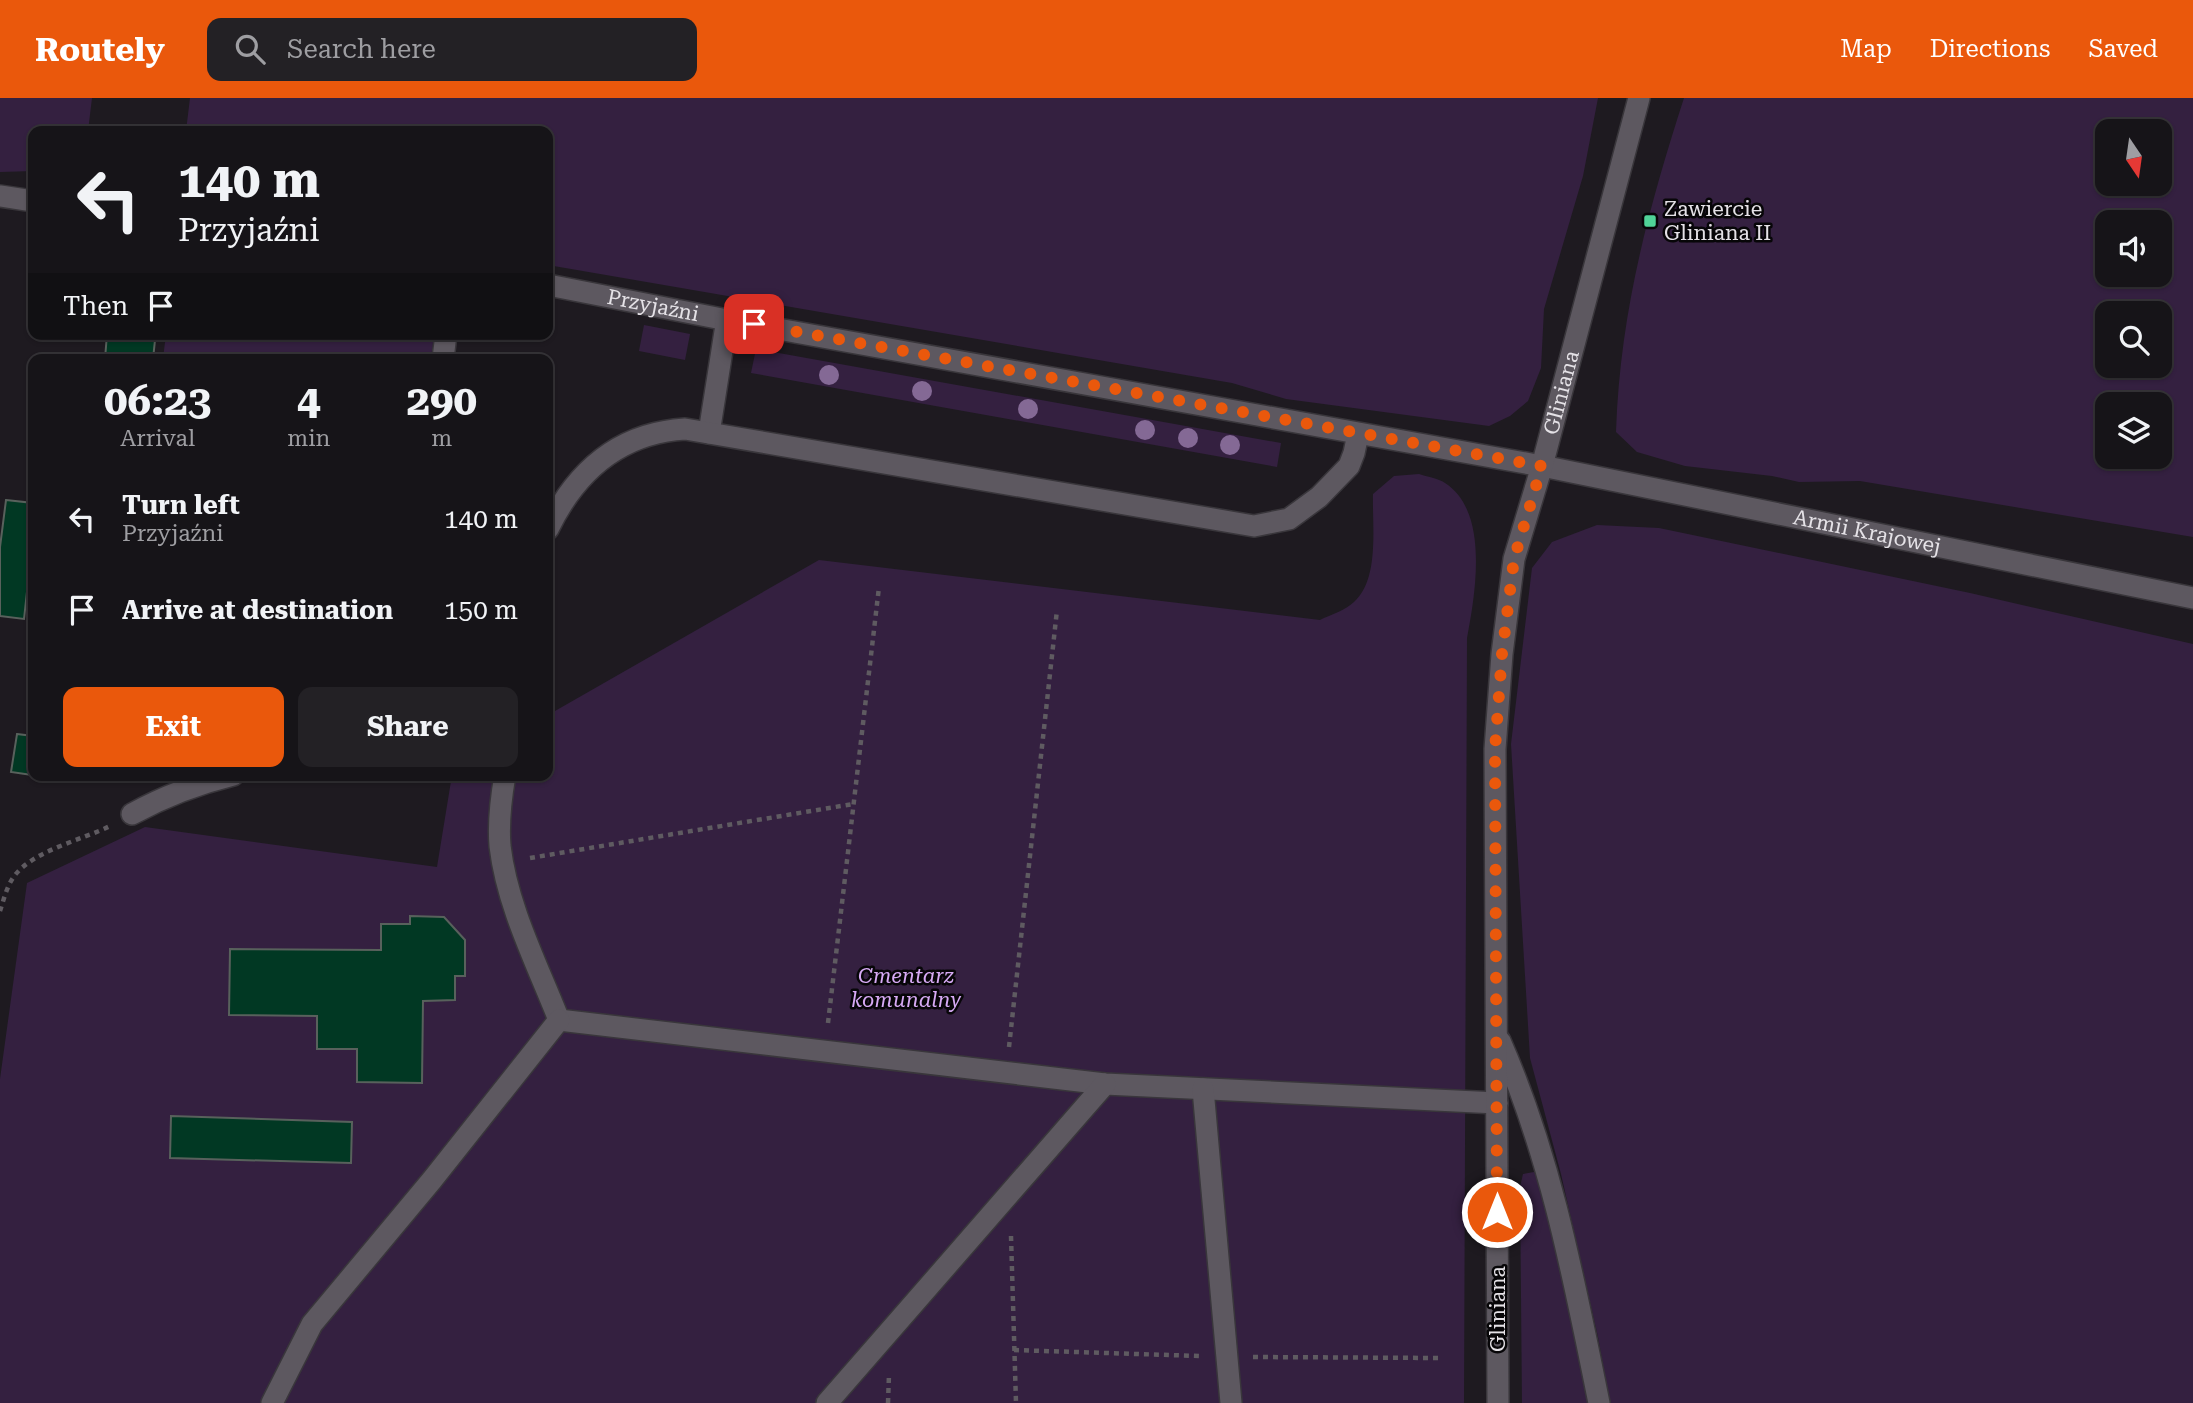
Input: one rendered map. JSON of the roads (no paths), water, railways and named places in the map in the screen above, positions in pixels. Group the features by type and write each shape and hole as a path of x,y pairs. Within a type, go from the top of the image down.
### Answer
{"street":[{"name":"Gliniana","path":"1498,1403 1495,749 1502,654 1514,559 1542,466 1639,98"},
{"path":"0,196 28,200"},
{"name":"Przyjaźni","path":"553,286 1542,466"},
{"path":"709,433 727,319"},
{"path":"553,521 577,482 602,457 631,441 665,430 685,429 1254,526 1289,519 1319,497 1349,466 1358,434"},
{"name":"Armii Krajowej","path":"1542,466 2193,598"},
{"path":"132,814 159,799 210,781"},
{"path":"504,781 500,808 500,846 512,899 559,1020"},
{"path":"559,1020 1105,1084 1497,1102"},
{"path":"272,1403 312,1324 432,1180 559,1020"},
{"path":"1496,1032 1518,1082 1561,1222 1599,1403"},
{"path":"827,1403 1105,1084"},
{"path":"1203,1089 1231,1403"}],"place":[{"name":"Zawiercie Gliniana II","path":"1650,221"}],"park label":[{"name":"Cmentarz komunalny","path":"906,988"}]}
